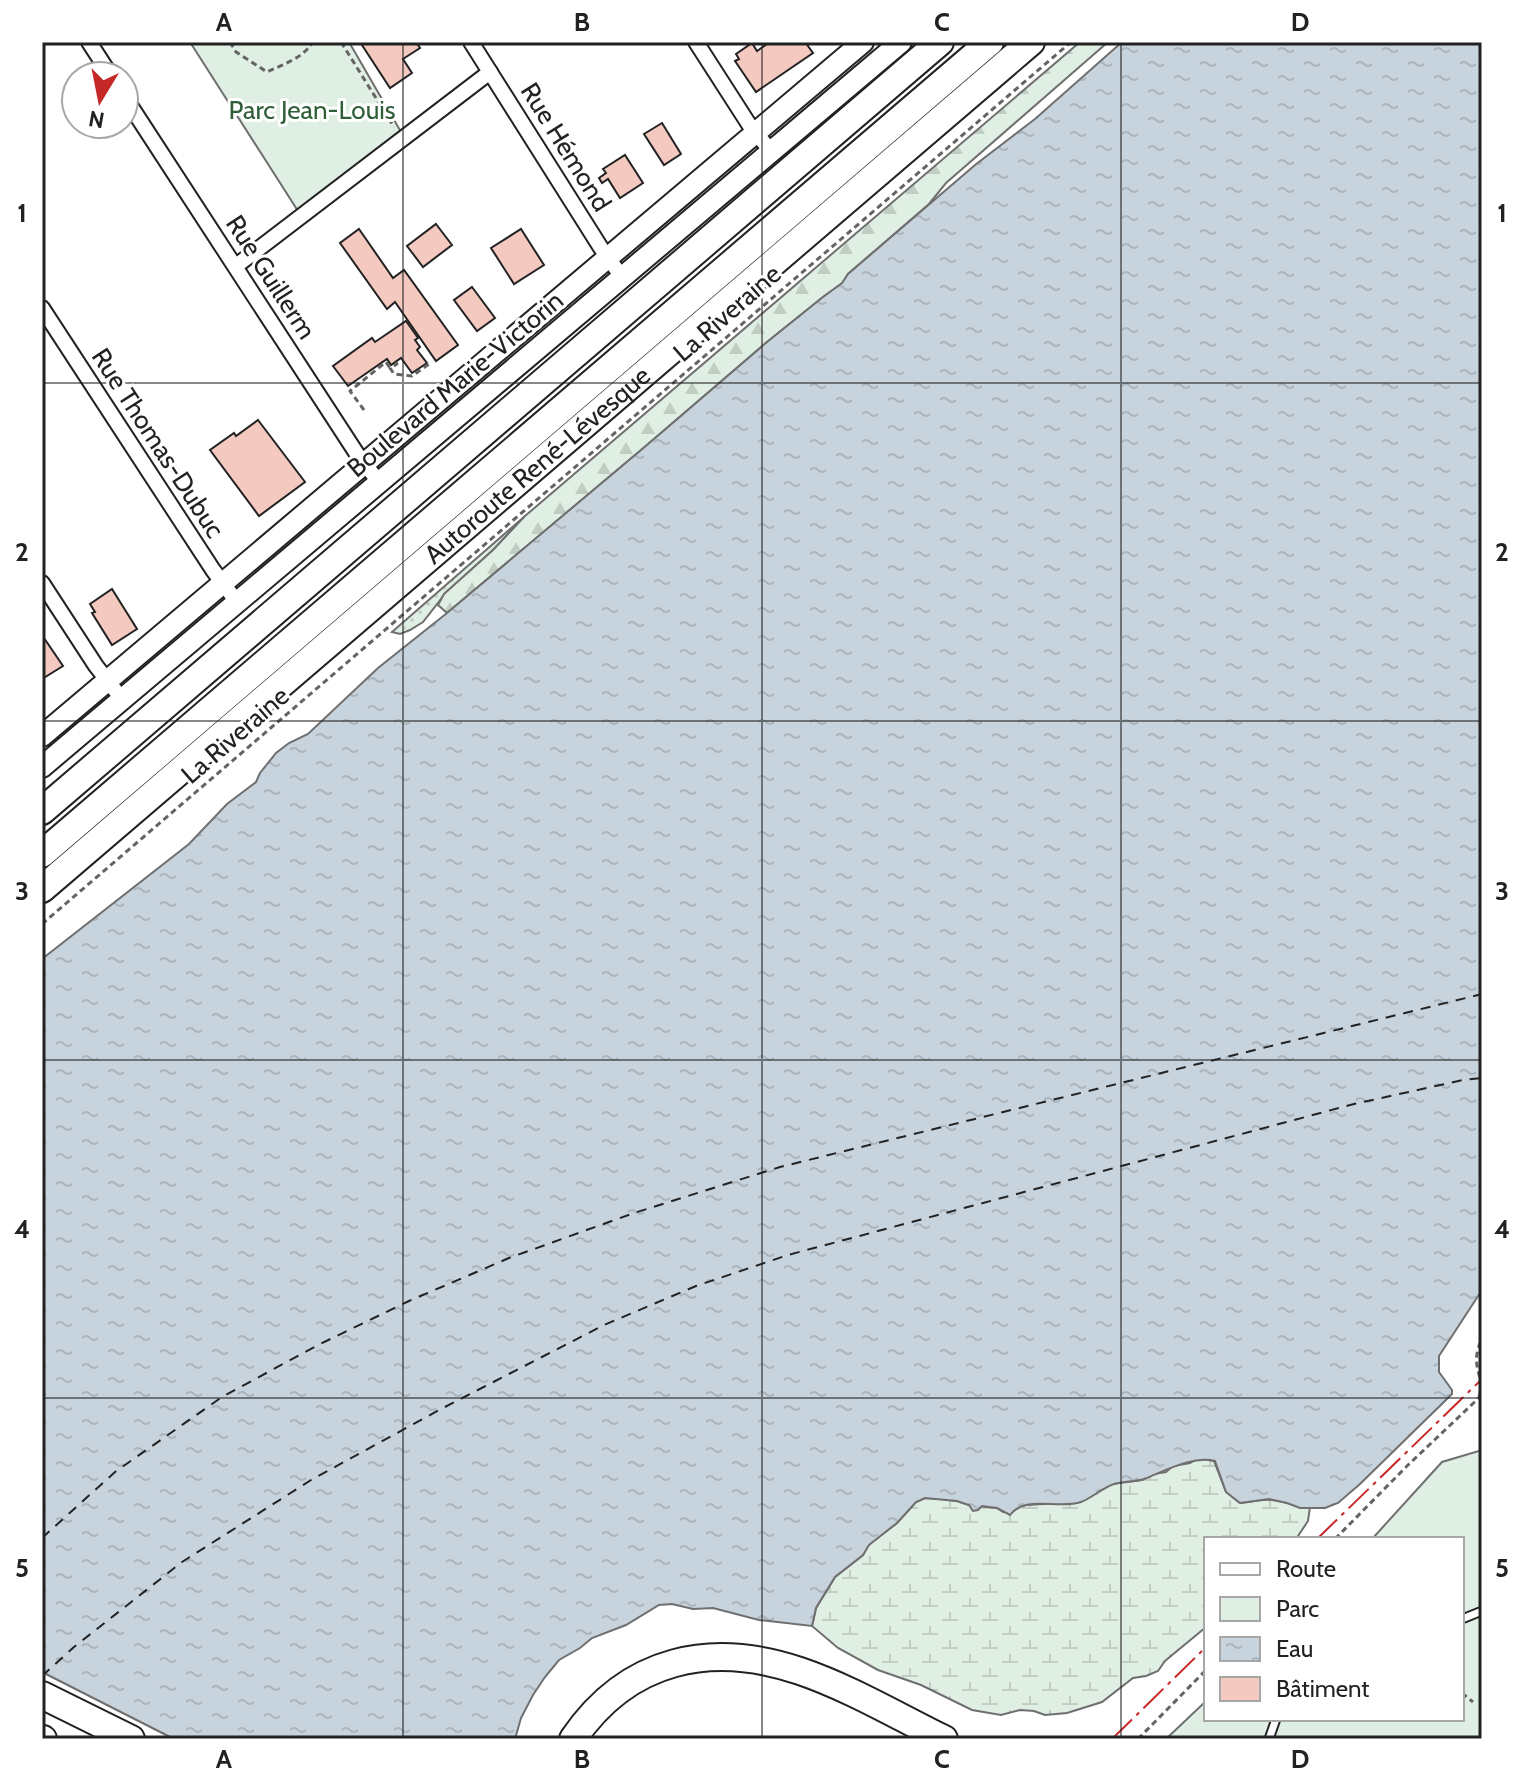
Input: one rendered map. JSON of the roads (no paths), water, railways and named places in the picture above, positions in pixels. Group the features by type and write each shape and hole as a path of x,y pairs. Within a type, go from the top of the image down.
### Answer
{"highway":[{"path":"42,811 940,42"},
{"path":"42,831 963,42"},
{"name":"Autoroute René-Lévesque","path":"42,854 990,42"},
{"name":"Autoroute René-Lévesque","path":"42,889 1031,42"},
{"path":"573,1739 602,1704 647,1672 673,1663 721,1656 761,1660 802,1672 840,1688 921,1732 944,1739"},
{"path":"42,1695 131,1739"}],"street":[{"path":"89,42 101,60"},
{"name":"Rue Hémond","path":"471,42 622,277"},
{"path":"696,42 756,134 771,151"},
{"name":"Boulevard Marie-Victorin","path":"42,736 863,42"},
{"name":"Boulevard Marie-Victorin","path":"42,767 901,42"},
{"path":"236,266 490,72"},
{"name":"Rue Guillerm","path":"140,120 364,464 379,482"},
{"name":"Rue Thomas-Dubuc","path":"42,308 222,584 237,602"},
{"path":"42,583 122,699"}],"water":[{"path":"1122,42 1482,42 1482,1290 1439,1356 1439,1372 1452,1394 1360,1484 1338,1503 1325,1508 1300,1508 1269,1499 1240,1503 1226,1492 1215,1461 1206,1460 1179,1465 1141,1480 1114,1484 1081,1502 1025,1505 1010,1515 997,1508 982,1506 973,1511 969,1505 957,1501 925,1498 916,1502 897,1523 869,1545 863,1555 835,1577 816,1608 812,1626 759,1620 713,1608 659,1605 626,1625 592,1638 559,1660 533,1695 515,1739 42,1739 42,959 189,844 227,804 256,782 276,753 308,734 378,668 767,342 842,283 848,274 975,165 1035,119"}],"park label":[{"name":"Parc Jean-Louis","path":"312,110"}]}
